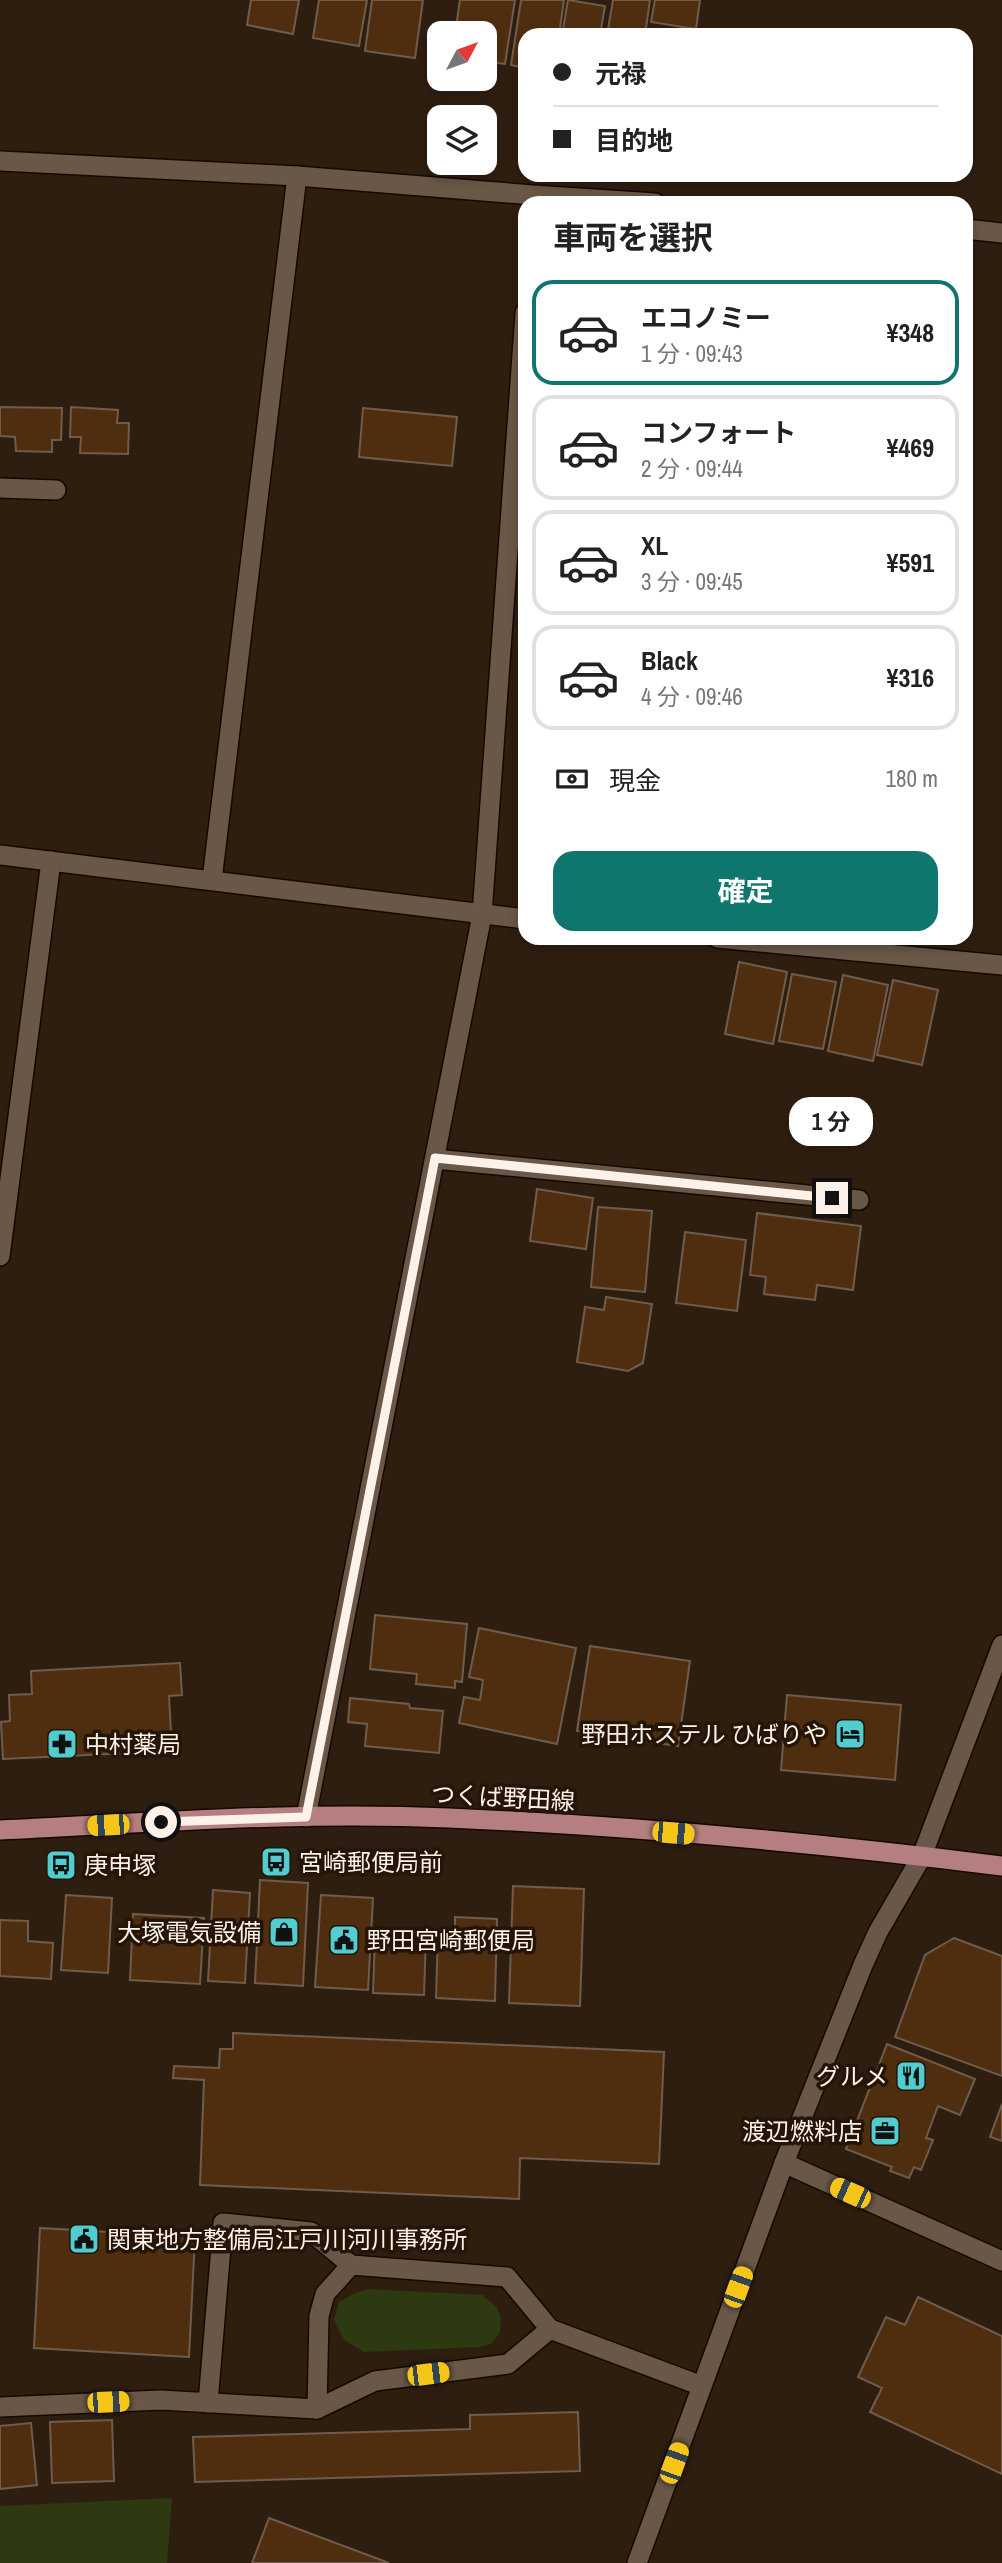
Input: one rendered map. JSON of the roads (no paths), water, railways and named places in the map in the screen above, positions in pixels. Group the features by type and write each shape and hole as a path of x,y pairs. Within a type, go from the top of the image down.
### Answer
{"main road":[{"name":"つくば野田線","path":"0,1830 306,1817 447,1818 593,1826 922,1856 1002,1866"}],"street":[{"path":"0,161 297,176 518,198"},
{"path":"212,880 297,176"},
{"path":"973,230 1002,233"},
{"path":"306,1817 482,915 518,411"},
{"path":"0,488 56,490"},
{"path":"0,855 518,918"},
{"path":"0,1256 3,1207 51,861"},
{"path":"791,945 1002,965"},
{"path":"435,1158 859,1200"},
{"path":"637,2563 783,2163 863,1965 878,1932 922,1856 1002,1645"},
{"path":"783,2163 1002,2262"},
{"path":"208,2403 223,2223 311,2232 351,2265 507,2277 550,2329 702,2386"},
{"path":"317,2409 319,2316 325,2294 351,2265"},
{"path":"0,2406 162,2400 317,2409 375,2381 508,2364 550,2329"}],"place":[{"name":"野田ホステル ひばりや","path":"850,1734"},
{"name":"中村薬局","path":"62,1744"},
{"name":"宮崎郵便局前","path":"276,1862"},
{"name":"庚申塚","path":"61,1865"},
{"name":"大塚電気設備","path":"284,1932"},
{"name":"野田宮崎郵便局","path":"344,1940"},
{"name":"グルメ","path":"911,2076"},
{"name":"渡辺燃料店","path":"885,2131"},
{"name":"関東地方整備局江戸川河川事務所","path":"84,2239"}]}
